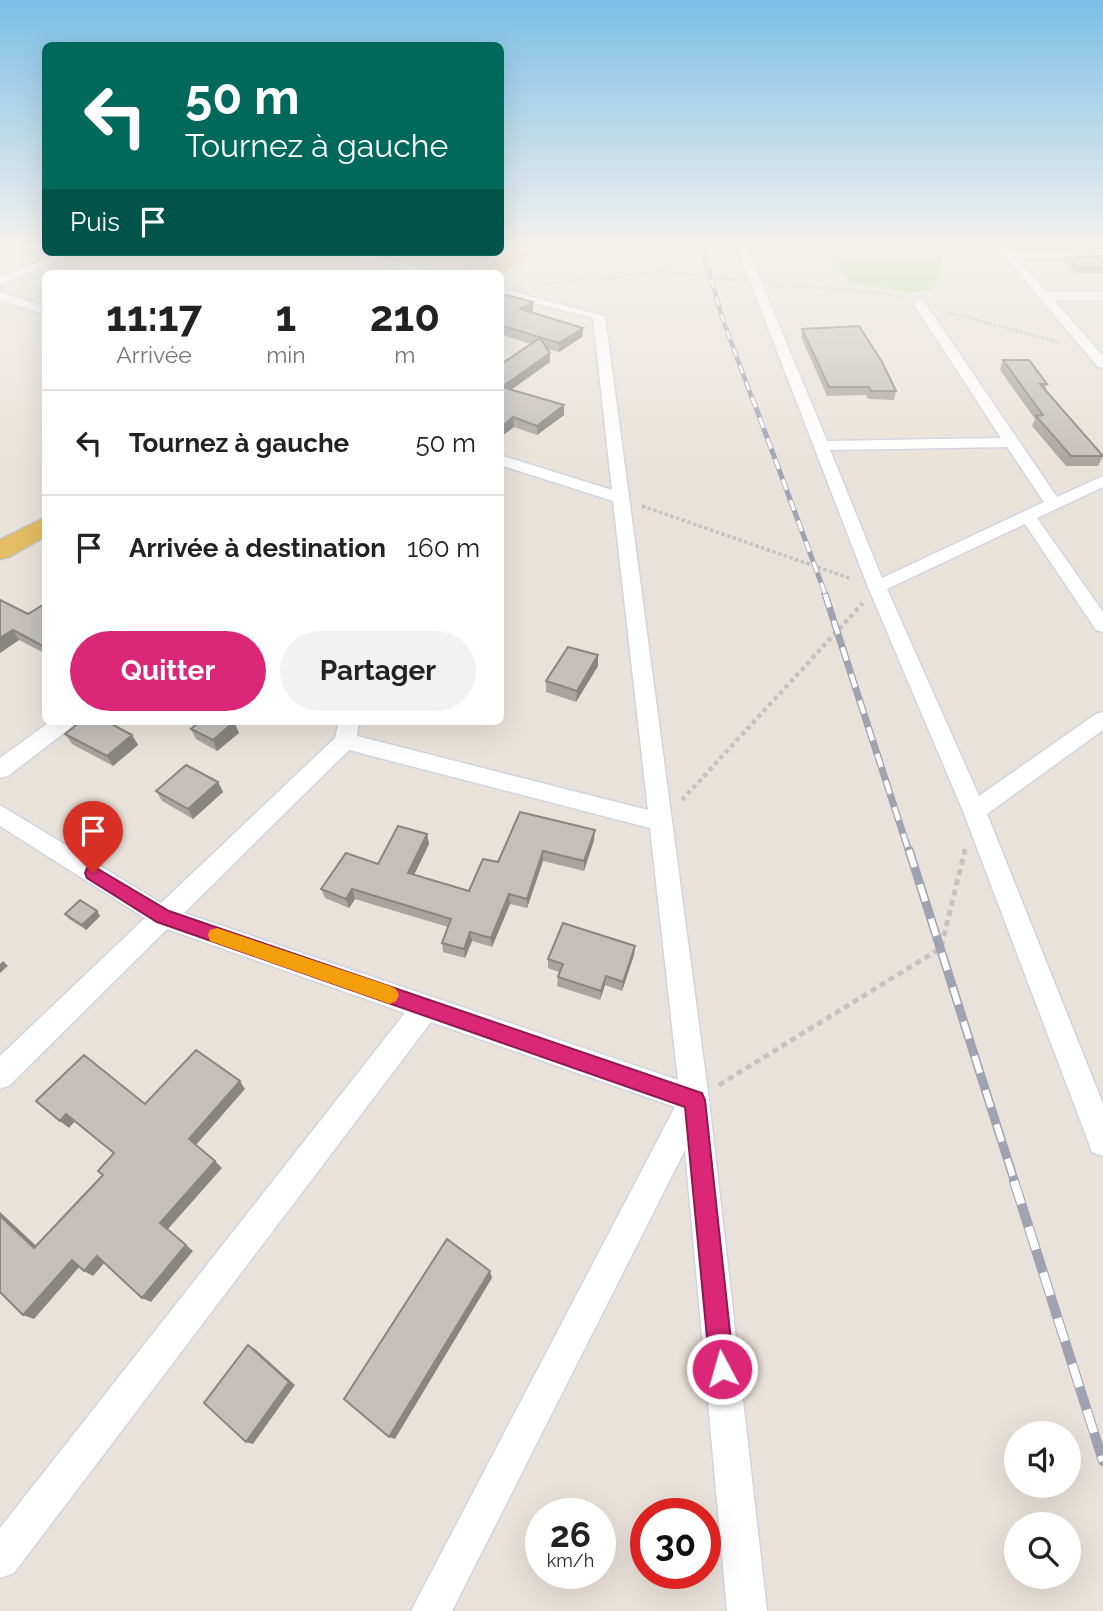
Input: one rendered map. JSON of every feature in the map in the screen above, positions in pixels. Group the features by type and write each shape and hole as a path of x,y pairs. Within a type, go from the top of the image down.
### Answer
{"main road":[{"path":"0,551 42,527"}],"street":[{"path":"600,320 695,1100 747,1611"},
{"path":"771,320 877,587 974,811 1103,1141"},
{"path":"930,320 1009,442 1054,505"},
{"path":"1065,320 1103,364"},
{"path":"821,446 1009,442"},
{"path":"504,461 621,499"},
{"path":"877,587 1103,481"},
{"path":"1028,517 1103,626"},
{"path":"974,811 1103,719"},
{"path":"0,769 60,725"},
{"path":"0,1075 163,917 347,731 661,822"},
{"path":"0,814 163,917 695,1100"},
{"path":"0,1559 426,1007"},
{"path":"431,1611 695,1100"}],"path":[{"path":"621,499 877,587 661,822"},
{"path":"695,1100 941,948 974,811"}],"building":[{"path":"504,320 557,320 583,328 559,343 504,326"},
{"path":"859,326 882,362 896,391 871,391 869,387 829,387 802,329"},
{"path":"540,338 550,353 504,386 504,362"},
{"path":"1003,360 1029,360 1047,384 1040,384 1103,456 1071,456 1036,416 1043,415"},
{"path":"504,388 564,405 537,426 513,417 504,424"},
{"path":"0,600 28,614 42,605 42,645 13,630 0,638"},
{"path":"568,647 598,655 577,691 546,681"},
{"path":"76,725 113,725 132,735 107,756 65,734"},
{"path":"196,725 230,725 213,740 191,729"},
{"path":"186,765 218,782 188,809 156,791"},
{"path":"520,812 595,830 584,861 543,851 527,899 509,894 491,938 470,932 464,949 442,943 451,919 352,889 346,899 321,889 346,853 378,864 398,826 427,834 408,873 469,891 483,859 498,862"},
{"path":"80,900 97,911 82,925 65,914"},
{"path":"563,923 635,946 623,982 606,976 601,991 558,977 563,964 548,959"},
{"path":"196,1050 240,1081 189,1139 215,1161 160,1223 186,1245 142,1298 97,1256 84,1271 72,1260 23,1315 0,1292 0,1216 34,1248 103,1175 98,1171 114,1153 66,1114 60,1121 36,1101 84,1055 145,1104"},
{"path":"447,1239 490,1271 389,1437 344,1399"},
{"path":"248,1345 289,1382 246,1442 204,1403"}],"railway":[{"path":"723,320 752,398"},
{"path":"752,397 826,596"},
{"path":"825,594 909,852"},
{"path":"909,850 1015,1183"},
{"path":"1014,1181 1103,1461"}],"slow traffic":[{"path":"217,935 390,995"}],"route":[{"path":"93,873 163,917 695,1100 722,1369"}]}
